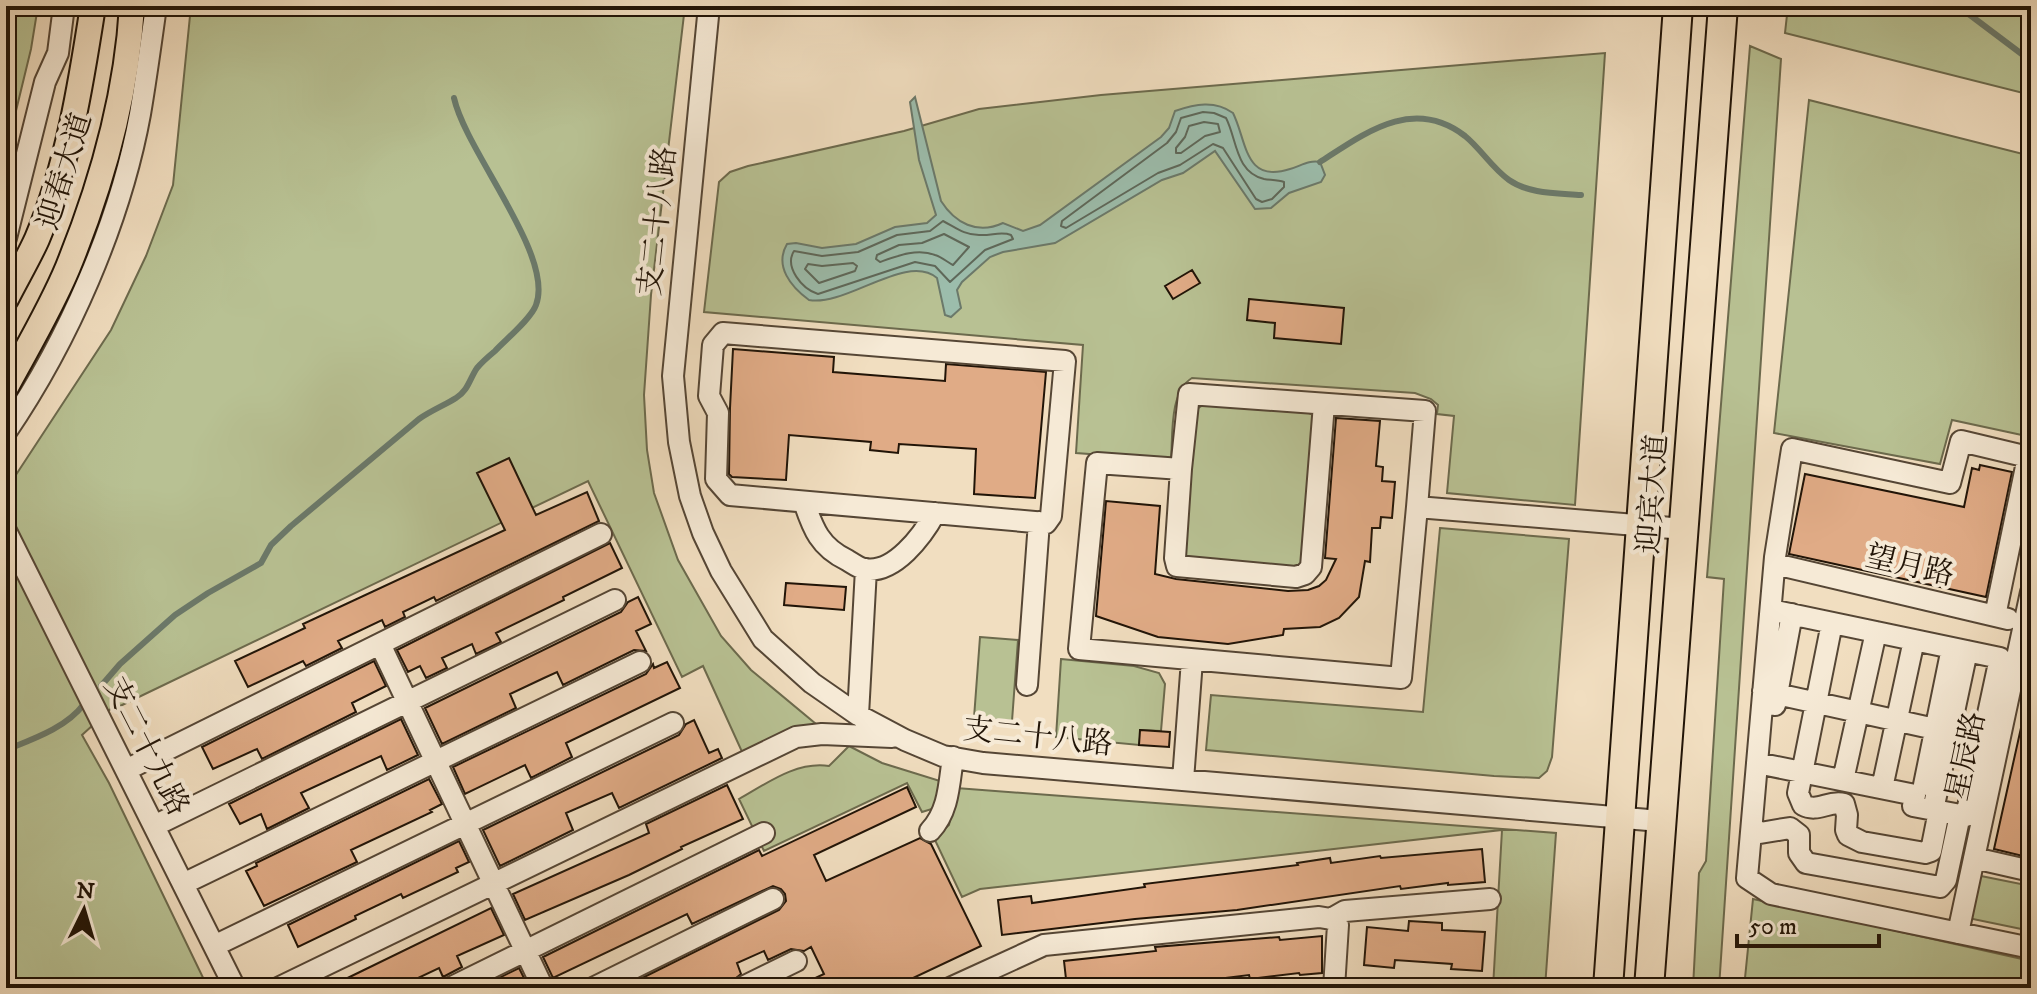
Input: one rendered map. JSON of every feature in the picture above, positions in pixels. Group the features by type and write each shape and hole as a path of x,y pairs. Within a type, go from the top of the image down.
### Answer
{"highway":[{"name":"迎宾大道","path":"1608,988 1678,6"},
{"name":"迎宾大道","path":"1649,988 1723,6"}],"main road":[{"name":"迎春大道","path":"6,299 37,238 56,179 79,91 93,6"},
{"name":"迎春大道","path":"6,387 67,269 93,198 113,124 132,6"}],"street":[{"path":"6,238 45,82 58,53 64,6"},
{"path":"6,432 56,350 118,200 139,117 156,6"},
{"name":"支二十八路","path":"709,6 673,376 679,442 687,482 703,533 721,571 763,639 812,683 858,715 899,737 953,757 983,763 1660,821"},
{"path":"723,333 1065,361 1054,504 1046,523 804,502 730,495 716,479 718,413 709,396 713,345 723,333"},
{"path":"1181,469 1097,463 1079,649 1401,678 1425,411 1189,394 1181,469 1177,566 1296,577 1305,574 1311,567 1324,404"},
{"path":"1770,693 1775,564 1792,449 1950,483 1961,441 2028,457 1995,616"},
{"path":"804,502 813,530 823,544 834,554 866,569 884,566 911,548 935,513"},
{"path":"1417,507 1684,529"},
{"path":"1027,685 1039,522"},
{"name":"支二十九路","path":"6,531 235,988"},
{"path":"126,770 601,534"},
{"name":"望月路","path":"1775,564 2028,623"},
{"path":"858,715 866,569"},
{"name":"星辰路","path":"1958,933 2028,623 2031,592"},
{"path":"154,826 615,600"},
{"path":"1771,610 2000,658 1966,816 1913,806 1915,795"},
{"path":"1792,614 1770,693 1747,878 1771,894 2031,948"},
{"path":"1832,623 1798,793 1803,805 1818,809 1828,803 1844,804 1848,835 1862,842 1925,853 1931,851 1946,812"},
{"path":"1843,780 1876,632"},
{"path":"1882,788 1914,640"},
{"path":"380,644 543,988"},
{"path":"1760,763 1915,795 1923,791 1935,729 1972,652"},
{"path":"1752,827 1760,833 1790,828 1799,835 1799,853 1806,863 1940,887 1943,885 1946,812 1972,652"},
{"path":"1183,780 1192,660"},
{"path":"183,884 640,662"},
{"path":"1770,693 1935,729"},
{"path":"214,946 673,723"},
{"path":"278,988 796,737 822,734 899,737"},
{"path":"930,831 946,804 953,757"},
{"path":"450,988 764,833"},
{"path":"1903,880 1908,850"},
{"path":"1974,858 2031,871"},
{"path":"593,988 773,899"},
{"path":"950,988 1044,945 1303,919 1331,919 1345,911 1490,899"},
{"path":"1331,919 1338,925 1334,988"},
{"path":"741,988 796,961"}],"shaded area":[{"path":"6,6 38,6 6,152"},
{"path":"191,6 685,6 651,295 644,395 647,450 654,493 678,560 721,636 751,670 816,724 743,754 703,666 682,677 588,481 118,707 115,705 82,735 109,783 208,988 6,988 6,490 111,330 146,256 173,185"},
{"path":"1788,6 2031,6 2031,95 1785,33"},
{"path":"1750,46 1781,59 1719,988 1693,988 1699,873 1706,861 1724,579 1707,577"},
{"path":"1605,53 1575,505 1447,493 1454,416 1437,414 1438,405 1415,393 1192,378 1179,393 1176,404 1171,460 1076,453 1083,345 704,312 719,182 730,172 748,166 904,131 979,109 1101,95"},
{"path":"1809,100 2031,156 2031,437 1952,420 1940,464 1774,433"},
{"path":"1203,405 1316,416 1304,568 1186,563 1178,546 1194,411"},
{"path":"1440,528 1569,539 1552,757 1547,771 1539,778 1494,776 1206,750 1211,695 1423,712"},
{"path":"980,637 1018,640 1012,721 974,718"},
{"path":"1061,659 1134,666 1159,673 1165,684 1161,731 1141,730 1139,745 1056,737"},
{"path":"849,746 882,763 940,781 941,789 935,808 922,812 907,783 764,851 739,799 793,770 829,766"},
{"path":"956,788 1556,833 1545,988 1493,988 1502,830 980,889 962,897 934,838 949,825"},
{"path":"1976,875 2031,886 2031,931 1968,918"},
{"path":"1753,899 2031,961 2031,988 1744,988"}],"water":[{"path":"915,97 941,201 960,221 976,227 1003,223 1023,231 1040,225 1161,137 1169,128 1175,111 1197,105 1219,106 1233,113 1250,157 1264,171 1275,172 1320,162 1325,175 1321,182 1289,193 1271,208 1255,209 1215,151 1183,173 1162,180 1055,243 990,257 962,282 957,290 961,308 951,317 945,315 937,278 924,272 893,275 840,296 809,300 786,275 782,260 787,244 822,248 856,244 895,227 927,223 936,215 919,160 910,102"}],"building":[{"path":"1192,270 1200,283 1173,299 1165,286"},
{"path":"1249,299 1344,308 1341,344 1274,338 1275,323 1247,320"},
{"path":"733,349 834,357 833,372 945,381 946,364 1046,372 1035,498 974,494 976,449 899,444 898,453 870,450 871,442 789,435 786,480 732,477 729,474"},
{"path":"1336,418 1380,421 1376,466 1383,467 1382,481 1395,482 1392,518 1381,517 1380,528 1372,528 1370,562 1365,561 1359,597 1339,618 1320,627 1284,629 1283,635 1228,644 1158,637 1096,616 1106,501 1160,506 1155,574 1288,591 1319,586 1326,580 1336,559 1325,558"},
{"path":"509,458 536,515 587,492 599,521 436,601 434,597 403,612 405,617 385,627 382,620 338,641 342,648 306,666 303,661 248,687 235,661 305,628 303,624 505,530 477,473"},
{"path":"1980,465 2012,472 1986,597 1789,554 1805,474 1964,507 1972,468 1979,470"},
{"path":"610,543 622,568 496,633 501,642 476,654 472,644 442,658 447,668 426,678 420,666 408,672 397,650"},
{"path":"786,583 846,587 844,610 784,605"},
{"path":"638,597 651,624 636,631 646,651 634,650 563,685 557,672 510,694 516,708 442,744 425,708 621,612 628,602"},
{"path":"374,661 386,686 352,703 356,712 262,759 257,749 213,769 202,747"},
{"path":"667,662 680,688 566,743 572,757 531,778 525,765 465,794 453,767 646,674 653,664 654,668"},
{"path":"2025,710 2031,711 2031,858 1994,849"},
{"path":"401,719 418,755 387,770 381,756 301,793 309,808 267,829 261,814 240,824 229,804"},
{"path":"694,720 709,753 718,749 722,758 619,808 612,793 566,813 573,830 500,866 483,830 679,735 686,724"},
{"path":"1140,730 1170,732 1169,747 1139,745"},
{"path":"429,779 442,804 430,810 432,812 351,850 357,862 264,906 246,871 257,866 256,863"},
{"path":"727,785 743,819 629,875 525,920 513,894 649,833 646,824"},
{"path":"907,787 916,807 814,855 826,881 920,838 931,844 981,946 892,988 794,988 824,974 811,947 804,951 791,949 768,960 764,951 737,963 741,974 724,988 704,988 700,980 683,988 622,988 779,910 786,901 785,894 773,886 692,924 687,914 553,978 543,957 759,850 762,856"},
{"path":"459,841 469,862 456,868 458,872 403,898 401,894 298,947 288,925"},
{"path":"1482,849 1485,882 1401,889 1400,886 1237,910 1002,935 998,900 1031,896 1032,903 1330,858 1331,863 1380,856"},
{"path":"491,908 504,935 457,956 462,967 443,977 439,968 397,988 327,988"},
{"path":"1409,921 1442,923 1442,930 1485,932 1482,971 1451,969 1452,964 1395,960 1394,968 1364,965 1367,927 1408,931"},
{"path":"1322,936 1322,973 1250,979 1249,975 1144,988 1067,988 1064,961 1156,951 1155,947"},
{"path":"519,968 529,988 479,988"}],"waterway":[{"path":"1958,6 2031,61"},
{"path":"101,686 120,664 175,615 261,563 271,545 291,526 419,419 460,395 477,368 533,311 538,284 533,260 522,232 462,120 454,98"},
{"path":"1320,162 1372,130 1408,119 1427,119 1446,124 1465,136 1497,170 1517,185 1544,192 1581,195"},
{"path":"6,750 59,726 84,704"}]}
